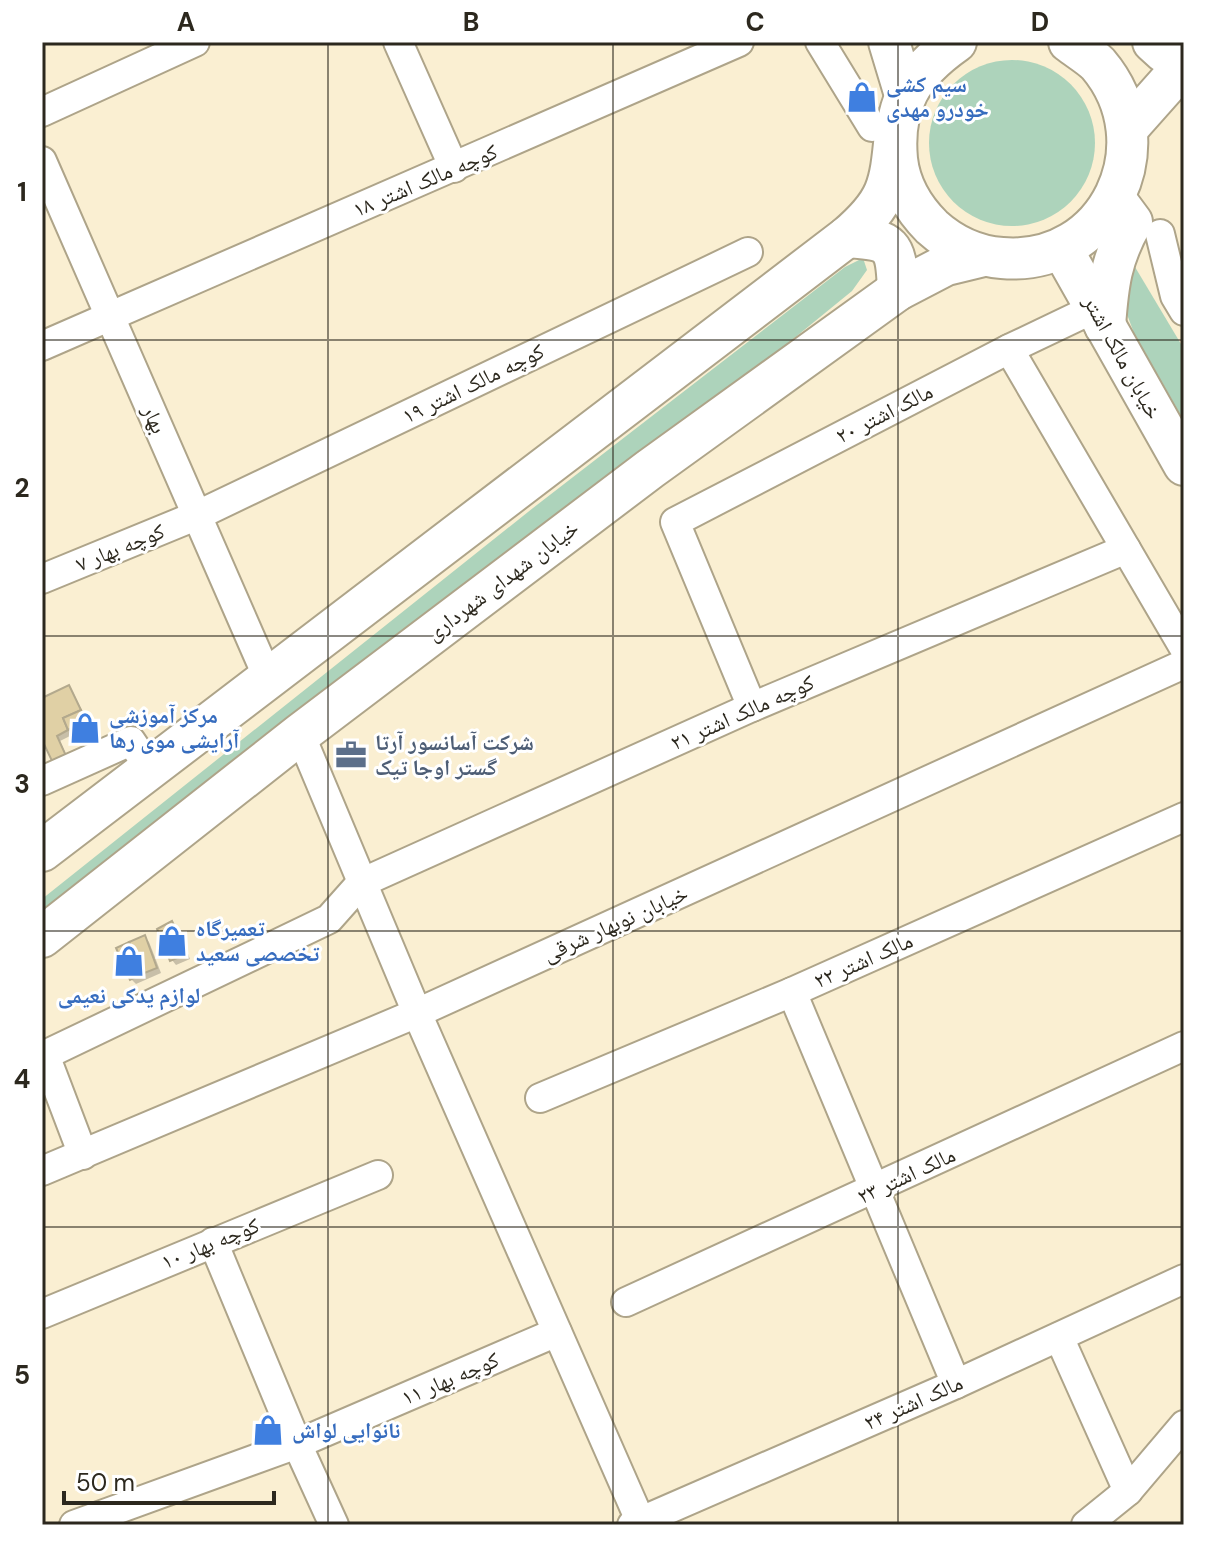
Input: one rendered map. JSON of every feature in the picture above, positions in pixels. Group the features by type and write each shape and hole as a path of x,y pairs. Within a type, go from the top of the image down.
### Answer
{"main road":[{"path":"889,42 905,95"},
{"path":"42,851 871,216 891,178 883,130 928,62 956,42"},
{"path":"883,130 916,211 946,240 983,256 1023,260 1062,249 1093,228 1115,199 1127,164 1128,128 1117,93 1097,63 1069,42"},
{"path":"1153,42 1164,52 1184,55"},
{"path":"1128,128 1184,65"},
{"path":"1100,317 1119,244 1132,222 1115,199"},
{"path":"847,237 875,239 890,247 897,262 898,290"},
{"name":"خیابان مالک اشتر","path":"1062,249 1184,465"},
{"name":"خیابان شهدای شهرداری","path":"42,937 300,734 650,469 898,290 946,265 983,256"}],"street":[{"path":"42,112 195,42"},
{"path":"398,42 454,168"},
{"name":"کوچه مالک اشتر ۱۸","path":"42,346 739,42"},
{"path":"820,42 883,130"},
{"name":"بهار","path":"42,161 52,209 110,315 268,678"},
{"path":"1160,234 1175,296 1184,311"},
{"name":"کوچه مالک اشتر ۱۹","path":"198,515 748,252"},
{"name":"مالک اشتر ۲۰","path":"752,707 675,522 1009,349 1100,317"},
{"path":"1009,349 1184,648"},
{"name":"کوچه بهار ۷","path":"42,579 198,515"},
{"name":"کوچه مالک اشتر ۲۱","path":"361,883 752,707 1126,549"},
{"name":"خیابان نوبهار شرقی","path":"42,1171 417,1013 1184,664"},
{"path":"300,734 361,883 638,1524"},
{"path":"42,781 131,741 150,769"},
{"name":"مالک اشتر ۲۲","path":"540,1098 792,992 1184,817"},
{"path":"83,1155 45,1055 329,919 361,883"},
{"path":"792,992 956,1384"},
{"name":"مالک اشتر ۲۳","path":"626,1302 1184,1046"},
{"name":"کوچه بهار ۱۰","path":"42,1314 378,1175"},
{"path":"213,1242 334,1525"},
{"name":"مالک اشتر ۲۴","path":"638,1524 956,1384 1184,1279"},
{"name":"کوچه بهار ۱۱","path":"74,1525 297,1444 557,1332"},
{"path":"1059,1337 1128,1491"},
{"path":"1086,1525 1128,1491 1184,1425"}],"green space":[{"path":"1012,60 1044,66 1071,84 1089,111 1095,143 1089,175 1071,202 1044,220 1012,226 980,220 953,202 935,175 929,143 935,111 953,84 980,66"},
{"path":"863,258 867,270 852,291 787,344 633,459 42,927 42,899 533,508 845,267"},
{"path":"1135,267 1184,349 1184,421 1134,333 1116,285 1120,268"}],"building":[{"path":"69,685 81,710 63,718 68,730 57,736 67,758 54,765 42,740 42,698"},
{"name":"مرکز آموزشی آرایشی موی رها","path":"81,710 96,742 90,746 79,725 68,730 63,718"},
{"name":"تعمیرگاه تخصصی سعید","path":"172,921 187,954 170,961 157,929"},
{"path":"145,935 157,968 142,974 129,942"},
{"name":"لوازم یدکی نعیمی","path":"129,942 142,974 130,980 116,948"},
{"path":"281,1417 280,1431 273,1441 263,1444 255,1424"}],"place":[{"name":"سیم کشی خودرو مهدی","path":"862,97"},
{"name":"مرکز آموزشی آرایشی موی رها","path":"85,728"},
{"name":"شرکت آسانسور آرتا گستر اوجا تیک","path":"351,755"},
{"name":"تعمیرگاه تخصصی سعید","path":"172,941"},
{"name":"لوازم یدکی نعیمی","path":"129,961"},
{"name":"نانوایی لواش","path":"268,1430"}]}
